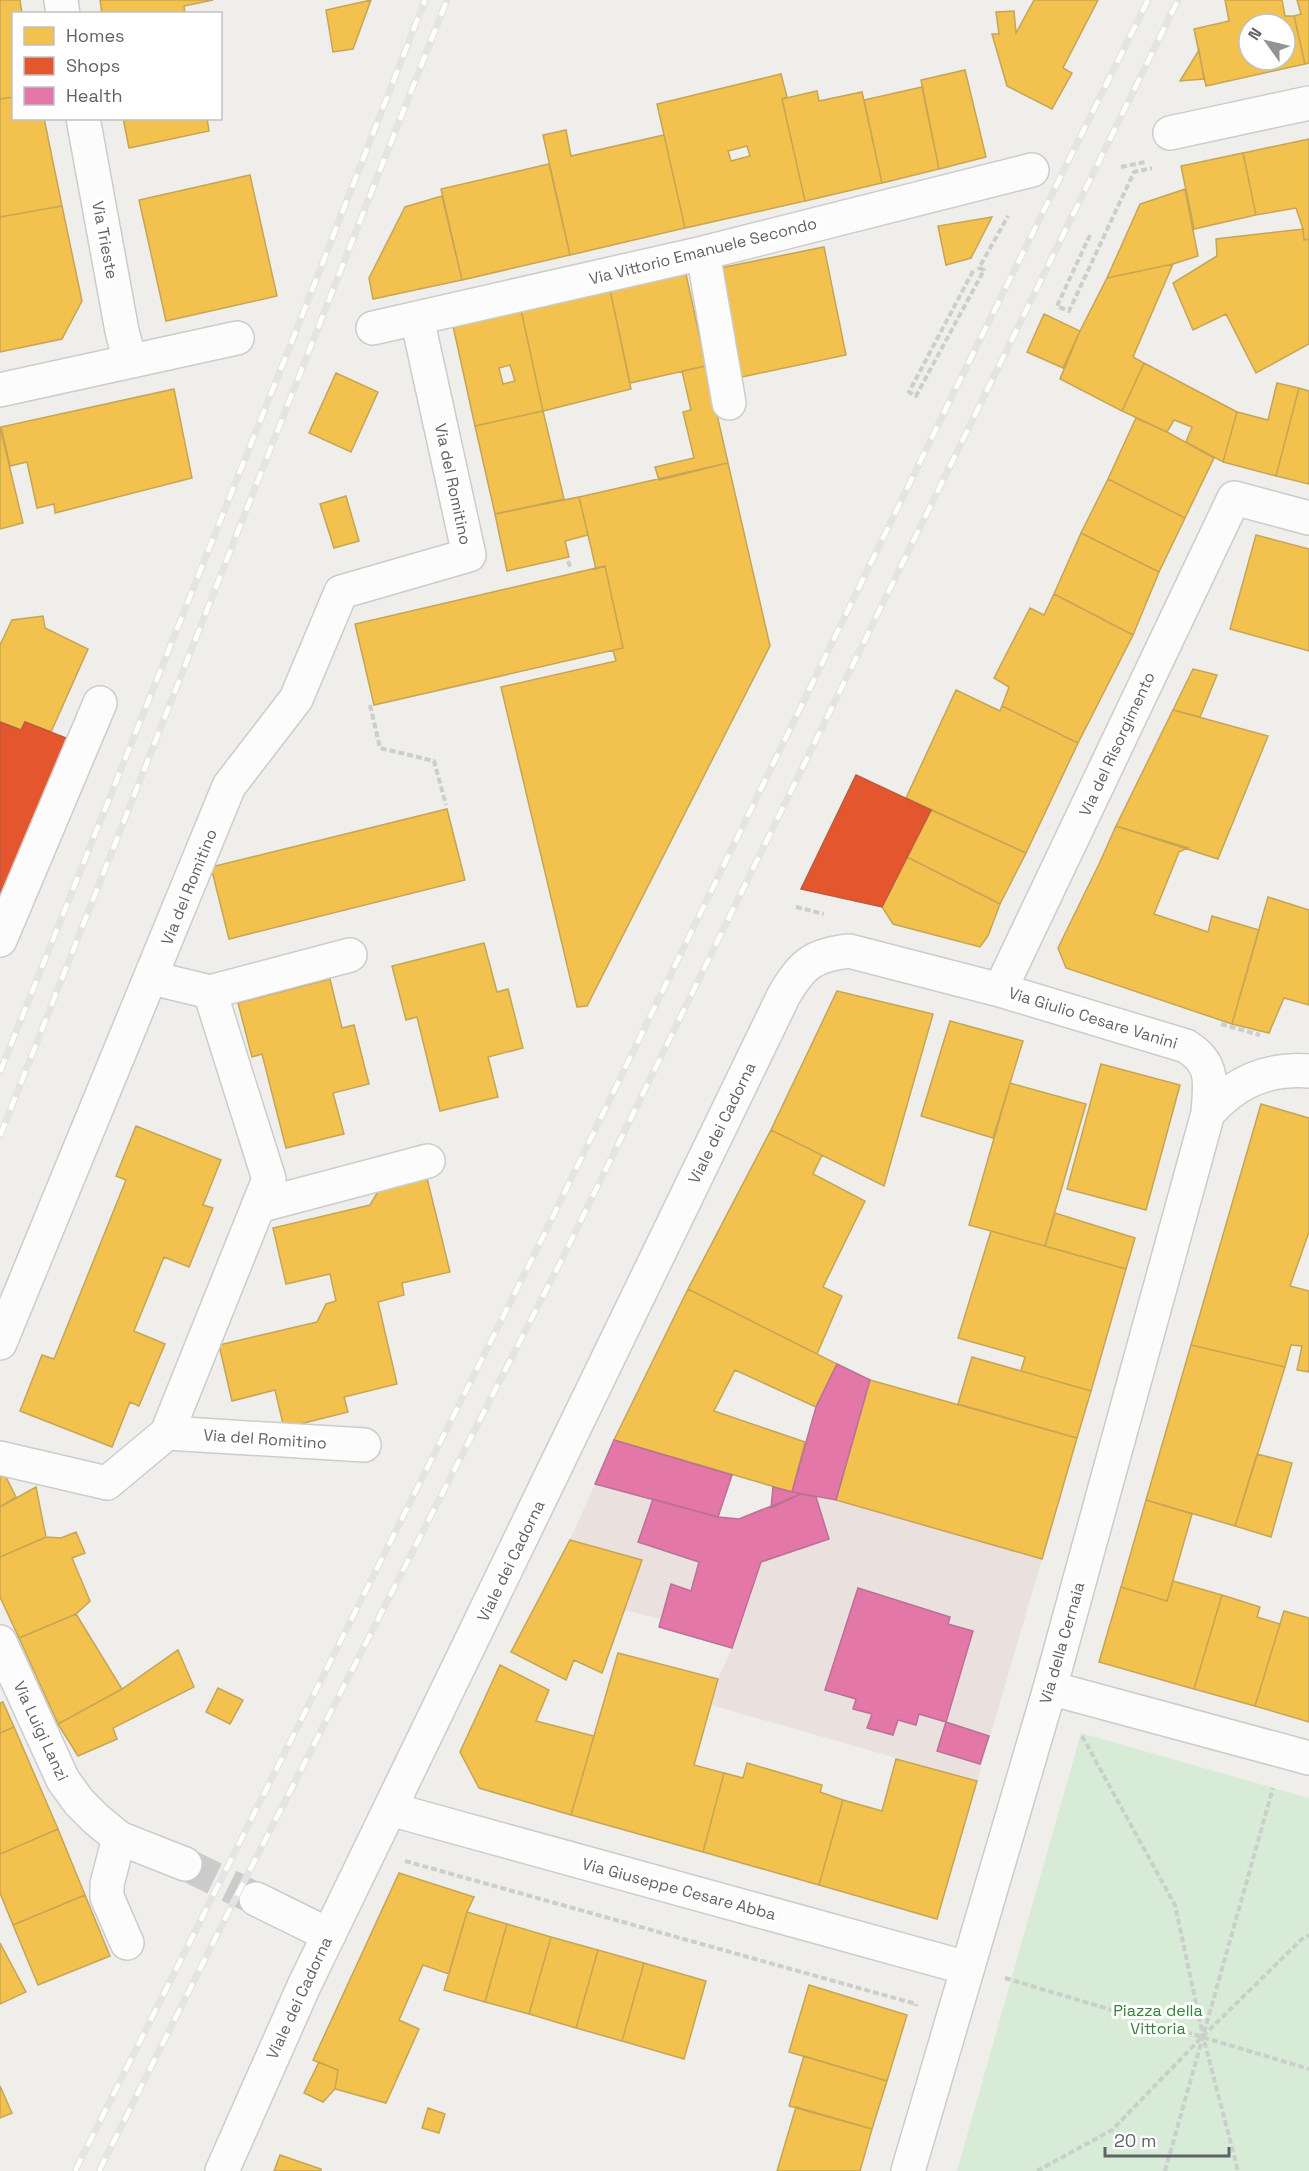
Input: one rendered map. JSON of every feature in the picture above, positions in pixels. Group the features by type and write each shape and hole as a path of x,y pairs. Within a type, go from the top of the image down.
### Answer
{"street":[{"path":"1170,133 1309,103"},
{"name":"Via Trieste","path":"83,120 130,361"},
{"name":"Via Vittorio Emanuele Secondo","path":"373,328 703,253 1032,170"},
{"path":"703,253 729,404"},
{"name":"Via del Romitino","path":"0,1343 229,786 296,699 341,592 469,555 417,318"},
{"path":"0,390 237,338"},
{"name":"Via del Risorgimento","path":"1000,990 1234,498 1309,518"},
{"path":"0,940 100,703"},
{"name":"Via Giulio Cesare Vanini","path":"814,959 827,954 849,951 1000,990 1186,1046 1197,1053 1209,1071 1208,1113"},
{"path":"152,978 210,992 350,955"},
{"name":"Viale dei Cadorna","path":"222,2171 281,2036 329,1935 784,995 796,975 814,959"},
{"path":"0,1458 106,1483 166,1433 269,1179 210,992"},
{"path":"1208,1113 1222,1097 1250,1079 1283,1071 1309,1071"},
{"name":"Via della Cernaia","path":"908,2171 1050,1688 1208,1113"},
{"path":"258,1206 428,1161"},
{"name":"Via del Romitino","path":"166,1433 364,1445"},
{"name":"Via Luigi Lanzi","path":"0,1642 63,1780 79,1802 119,1838 185,1864"},
{"path":"1050,1688 1309,1758"},
{"name":"Via Giuseppe Cesare Abba","path":"390,1809 967,1968"},
{"path":"119,1838 107,1884 107,1898 127,1943"},
{"path":"255,1899 329,1935"}],"path":[{"path":"1121,167 1151,160"},
{"path":"1090,235 1057,306 1069,311 1134,171 1157,167"},
{"path":"973,272 909,392 916,396 984,270 979,268 1009,214 1004,209"},
{"path":"568,561 571,569"},
{"path":"370,705 380,748 434,761 446,805"},
{"path":"796,907 831,916"},
{"path":"1081,1733 1175,1905 1203,2036 1238,2171"},
{"path":"1165,2171 1274,1783"},
{"path":"396,1858 916,2004"},
{"path":"1037,2171 1112,2130 1203,2036 1302,1939 1309,1935"},
{"path":"1004,1978 1309,2069"}],"shaded area":[{"path":"595,1484 718,1517 739,1519 801,1494 836,1500 1042,1559 977,1781 711,1705 718,1679 732,1648 659,1627 661,1619 624,1610 642,1560 570,1540"}],"green space":[{"name":"Piazza della Vittoria","path":"1081,1733 1309,1798 1309,2171 957,2171"}],"building: Homes":[{"path":"0,0 20,0 22,12 12,12 12,97 0,99"},
{"path":"100,0 213,0 184,6 185,12 102,12"},
{"path":"371,0 353,49 333,52 326,10"},
{"path":"1034,0 1098,0 1063,68 1072,73 1052,109 1007,86 992,34 999,34 996,12 1014,11 1016,33"},
{"path":"1225,0 1282,0 1284,12 1237,12 1237,72 1269,72 1206,86 1194,29 1229,21"},
{"path":"1297,0 1309,0 1309,63 1305,64 1297,29 1297,15 1301,14"},
{"path":"1297,29 1305,64 1297,66"},
{"path":"1199,50 1204,79 1180,81"},
{"path":"965,70 986,157 939,169 921,80"},
{"path":"781,74 787,97 782,99 805,201 685,228 657,104","holes":["747,146 750,156 731,161 728,151"]},
{"path":"922,87 939,169 882,183 864,100"},
{"path":"817,91 819,101 862,92 882,183 805,201 782,99"},
{"path":"12,97 12,120 44,120 62,206 0,217 0,99"},
{"path":"123,120 207,120 209,131 129,148"},
{"path":"566,130 571,156 664,135 685,228 570,255 543,135"},
{"path":"1309,139 1309,239 1304,240 1296,208 1256,215 1243,153"},
{"path":"1243,153 1256,215 1194,229 1181,166"},
{"path":"549,164 570,255 462,280 441,189"},
{"path":"250,175 277,296 166,321 139,200"},
{"path":"1185,189 1198,256 1173,264 1107,278 1140,204"},
{"path":"442,196 462,280 373,299 369,278 405,207"},
{"path":"62,206 82,301 62,339 0,352 0,217"},
{"path":"992,217 971,258 946,265 938,226"},
{"path":"1303,229 1304,240 1309,239 1309,344 1256,373 1226,314 1193,330 1173,283 1217,256 1216,239"},
{"path":"824,247 846,355 737,378 715,269"},
{"path":"1173,264 1133,357 1144,363 1122,411 1060,379 1080,331 1107,278"},
{"path":"686,274 706,366 630,383 610,290"},
{"path":"610,290 631,389 543,411 521,310"},
{"path":"521,310 543,411 475,426 453,326","holes":["510,365 515,381 503,384 499,368"]},
{"path":"1044,314 1080,331 1063,368 1027,352"},
{"path":"1144,363 1237,412 1223,462 1186,442 1192,427 1174,420 1167,432 1122,411"},
{"path":"706,366 728,463 659,480 655,467 694,458 683,412 691,410 682,371"},
{"path":"336,373 378,392 351,452 309,433"},
{"path":"1277,383 1299,388 1276,476 1223,462 1237,412 1268,420"},
{"path":"1299,388 1309,391 1309,484 1276,476"},
{"path":"174,389 192,478 55,513 54,504 37,508 27,462 10,466 1,427"},
{"path":"543,411 564,499 495,514 475,426"},
{"path":"1136,418 1214,458 1185,518 1108,479"},
{"path":"0,427 23,523 0,529"},
{"path":"728,463 770,646 587,1006 577,1007 501,687 616,661 613,650 623,648 605,566 596,569 579,497"},
{"path":"1108,479 1185,518 1159,572 1081,533"},
{"path":"346,496 359,541 334,548 320,504"},
{"path":"579,497 588,535 565,541 569,557 507,571 495,514"},
{"path":"1081,533 1159,572 1133,635 1054,594"},
{"path":"1256,535 1309,549 1309,651 1230,629"},
{"path":"605,566 623,648 374,705 355,624"},
{"path":"1054,594 1133,635 1078,743 1002,706 1009,687 994,678 1030,608 1044,615"},
{"path":"43,616 45,628 88,649 51,732 25,722 21,730 0,722 0,645 12,620"},
{"path":"1193,669 1217,675 1200,717 1173,710"},
{"path":"956,690 1000,711 1002,706 1078,743 1026,853 906,798"},
{"path":"1173,710 1268,736 1218,859 1116,826"},
{"path":"447,809 465,880 229,939 211,867"},
{"path":"931,810 1026,853 1000,904 907,857"},
{"path":"1116,826 1188,848 1179,852 1154,914 1208,932 1212,916 1259,930 1232,1024 1066,968 1058,948"},
{"path":"907,857 1000,904 988,936 980,947 893,924 882,907"},
{"path":"1268,897 1309,910 1309,1005 1284,998 1269,1033 1232,1024"},
{"path":"484,943 497,992 508,989 523,1048 488,1057 498,1097 440,1111 417,1017 406,1020 392,966"},
{"path":"330,979 342,1028 354,1025 369,1084 333,1093 344,1134 286,1148 262,1054 252,1057 238,1003"},
{"path":"837,991 933,1014 884,1186 771,1130"},
{"path":"950,1021 1023,1041 993,1138 921,1116"},
{"path":"1101,1064 1180,1085 1146,1210 1067,1189"},
{"path":"1010,1083 1086,1104 1045,1246 969,1225"},
{"path":"1261,1104 1309,1118 1309,1232 1290,1286 1309,1291 1309,1372 1297,1370 1302,1346 1291,1345 1285,1367 1191,1345"},
{"path":"136,1126 221,1160 203,1205 213,1208 189,1267 164,1257 134,1331 165,1344 139,1406 130,1402 112,1447 20,1411 42,1355 54,1359 126,1180 116,1176"},
{"path":"771,1130 822,1155 813,1174 865,1201 823,1287 842,1296 817,1354 688,1289"},
{"path":"427,1178 450,1272 402,1283 404,1295 378,1302 397,1384 344,1397 348,1412 284,1428 275,1390 232,1401 219,1345 317,1322 326,1304 336,1301 330,1274 286,1284 273,1228 370,1205 379,1190"},
{"path":"1055,1213 1135,1238 1126,1269 1045,1246"},
{"path":"991,1231 1126,1269 1091,1391 1021,1371 1025,1357 958,1338"},
{"path":"688,1289 837,1364 816,1407 735,1370 714,1411 805,1442 792,1492 614,1440"},
{"path":"1191,1345 1285,1367 1235,1526 1146,1500"},
{"path":"972,1357 1091,1391 1077,1438 958,1404"},
{"path":"870,1380 1077,1438 1042,1559 836,1500"},
{"path":"1257,1454 1292,1463 1271,1537 1235,1526"},
{"path":"3,1471 16,1497 0,1507 0,1472"},
{"path":"36,1487 46,1537 0,1557 0,1507"},
{"path":"1146,1500 1192,1514 1167,1601 1121,1587"},
{"path":"76,1532 85,1553 72,1558 90,1601 76,1614 19,1638 0,1597 0,1557 46,1537 61,1538"},
{"path":"570,1540 642,1560 602,1673 574,1660 566,1680 511,1652"},
{"path":"1173,1581 1222,1595 1194,1689 1099,1662 1121,1587 1167,1601"},
{"path":"1222,1595 1260,1607 1257,1617 1280,1624 1255,1706 1194,1689"},
{"path":"1284,1611 1309,1618 1309,1722 1255,1706"},
{"path":"76,1614 122,1689 58,1724 19,1638"},
{"path":"178,1650 194,1687 113,1728 117,1739 78,1756 58,1724 122,1689"},
{"path":"618,1653 718,1679 694,1765 724,1773 703,1852 571,1815"},
{"path":"500,1665 549,1690 536,1721 594,1736 571,1815 479,1788 460,1752"},
{"path":"218,1688 243,1700 230,1724 206,1712"},
{"path":"3,1702 14,1727 0,1733 0,1703"},
{"path":"14,1727 58,1829 0,1854 0,1733"},
{"path":"896,1759 977,1781 937,1919 819,1885 843,1800 882,1811"},
{"path":"747,1763 822,1785 820,1792 843,1800 819,1885 703,1852 724,1773 743,1778"},
{"path":"58,1829 85,1895 13,1925 0,1893 0,1854"},
{"path":"399,1873 474,1897 467,1912 449,1974 423,1965 399,2020 419,2029 386,2103 335,2089 338,2070 313,2060"},
{"path":"85,1895 110,1956 38,1985 13,1925"},
{"path":"467,1912 507,1924 485,2002 444,1990"},
{"path":"507,1924 551,1937 529,2014 485,2002"},
{"path":"551,1937 598,1950 576,2028 529,2014"},
{"path":"0,1943 26,1992 0,2004"},
{"path":"598,1950 644,1963 622,2041 576,2028"},
{"path":"644,1963 706,1981 684,2059 622,2041"},
{"path":"809,1985 907,2015 887,2081 789,2052"},
{"path":"804,2056 887,2081 872,2129 789,2106"},
{"path":"319,2062 338,2070 335,2089 323,2102 304,2093"},
{"path":"0,2086 12,2113 0,2118"},
{"path":"796,2107 872,2129 860,2171 777,2171"},
{"path":"428,2108 445,2114 439,2133 422,2128"},
{"path":"280,2155 321,2169 321,2171 274,2171"}],"building: Shops":[{"path":"0,722 21,730 25,722 71,740 0,925"},
{"path":"856,775 931,810 882,907 801,889"}],"building: Health":[{"path":"837,1364 870,1380 836,1500 792,1492 816,1407"},
{"path":"614,1440 732,1475 718,1517 595,1484"},
{"path":"773,1487 792,1492 801,1494 771,1508"},
{"path":"801,1494 816,1497 829,1539 761,1562 732,1648 659,1627 671,1584 691,1591 699,1562 638,1542 653,1499 718,1517 739,1519"},
{"path":"858,1588 950,1617 948,1624 973,1631 946,1722 919,1714 916,1725 898,1720 893,1735 867,1728 872,1714 853,1709 856,1699 825,1690"},
{"path":"946,1722 989,1736 980,1764 937,1751"}],"tunnel":[{"path":"185,1864 256,1899"}],"railway":[{"path":"0,1072 298,326 425,0"},
{"path":"0,1136 447,0"},
{"path":"75,2171 538,1247 955,390 1148,0"},
{"path":"99,2171 562,1259 1178,0"}]}
